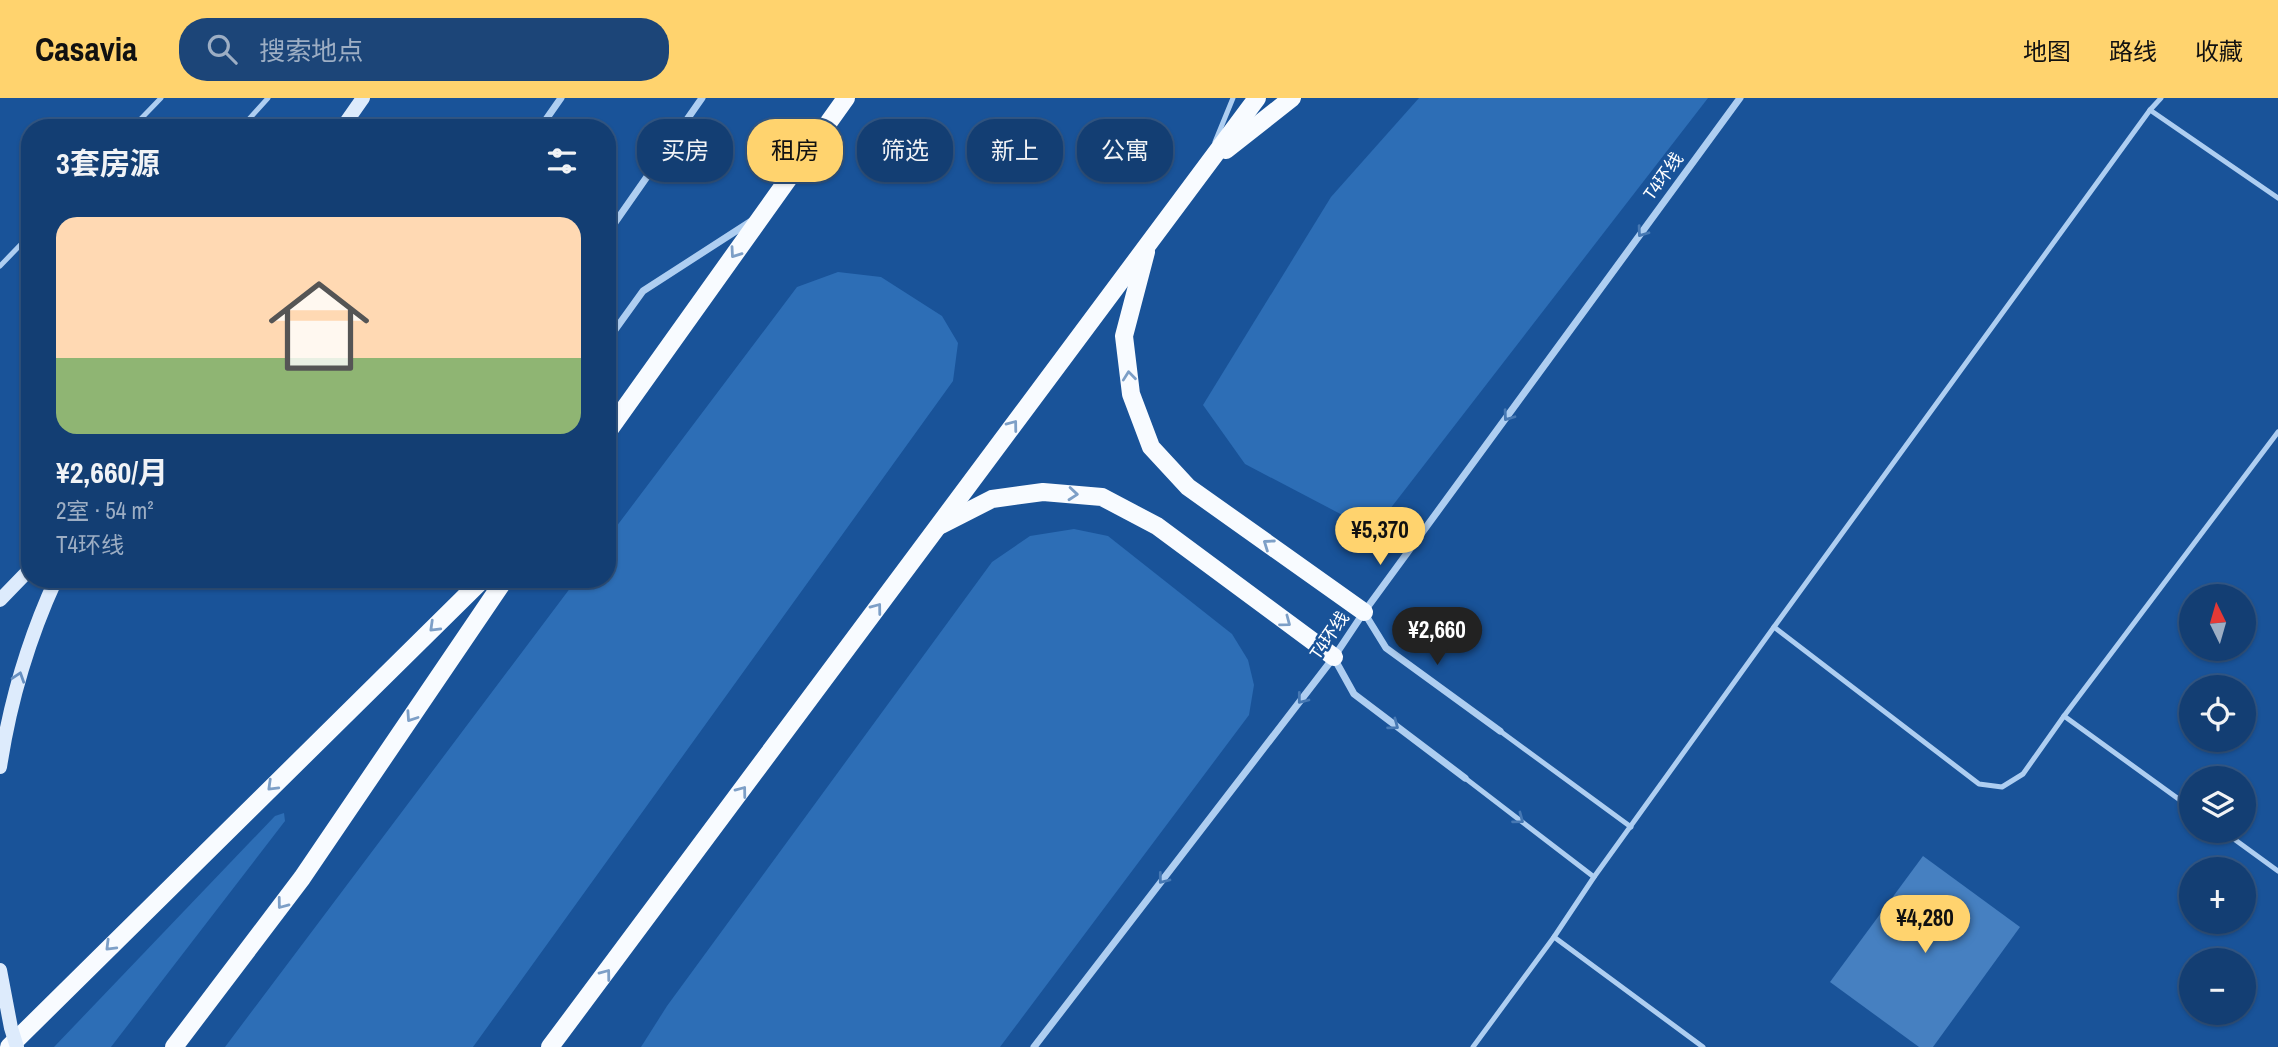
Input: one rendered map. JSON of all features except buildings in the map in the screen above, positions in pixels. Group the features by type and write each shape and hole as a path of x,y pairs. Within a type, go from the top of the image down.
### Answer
{"main road":[{"path":"348,119 363,98"},
{"path":"616,420 846,98"},
{"path":"550,1047 1257,98"},
{"path":"1204,167 1292,98"},
{"path":"1148,244 1124,336 1131,394 1151,446 1188,487 1364,612"},
{"path":"938,526 992,499 1043,492 1102,497 1157,526 1334,657"},
{"path":"0,600 21,578"},
{"path":"0,767 12,700 37,621 52,588"},
{"path":"9,1047 474,588"},
{"path":"174,1047 302,878 499,588"},
{"path":"0,970 17,1047"},
{"path":"564,1047 585,1002"}],"street":[{"path":"546,119 561,98"},
{"path":"616,221 702,98"},
{"name":"T4环线","path":"1034,1047 1334,657 1364,612 1740,98"},
{"path":"616,328 643,291 765,212"},
{"path":"1364,612 1386,648 1500,731"},
{"path":"1334,657 1354,694 1465,778"}],"lane":[{"path":"141,119 161,98"},
{"path":"249,119 268,98"},
{"path":"1204,167 1233,98"},
{"path":"1473,1047 1774,627 2161,98"},
{"path":"2150,110 2278,198"},
{"path":"0,265 21,244"},
{"path":"1774,627 1979,784 2002,787 2023,774 2278,432"},
{"path":"2064,716 2179,799"},
{"path":"1500,731 1631,827"},
{"path":"1465,778 1594,877"},
{"path":"2240,843 2278,871"},
{"path":"1554,937 1703,1047"}],"shaded area":[{"path":"1419,98 1708,98 1373,531 1245,464 1203,405 1331,197"},
{"path":"838,272 881,277 942,316 958,343 953,381 473,1047 225,1047 570,588 616,588 616,527 797,287"},
{"path":"1074,529 1108,536 1232,634 1248,660 1254,685 1249,715 1000,1047 641,1047 667,1006 992,562 1030,536"},
{"path":"284,813 285,821 111,1047 54,1047 275,816"}]}
